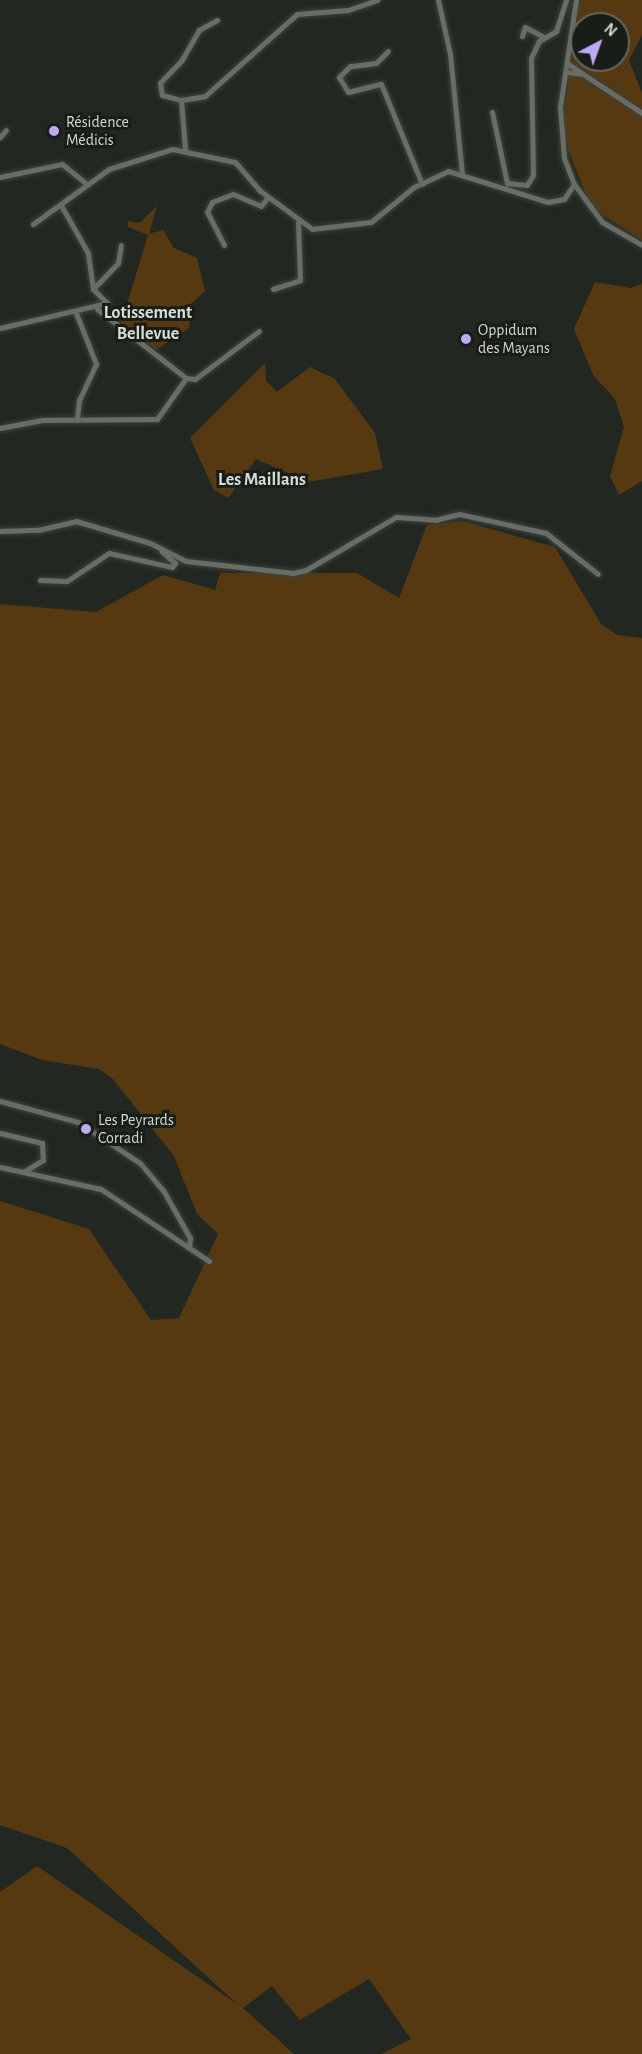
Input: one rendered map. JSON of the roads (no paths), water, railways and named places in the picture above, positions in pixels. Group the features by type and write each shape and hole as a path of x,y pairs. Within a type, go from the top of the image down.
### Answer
{"street":[{"path":"218,20 200,30 182,62 160,83 162,95 181,100 205,96 297,14 348,9 377,0"},
{"path":"438,0 448,43 462,175"},
{"path":"523,193 533,175 531,58 544,38 556,32 564,18 566,0"},
{"path":"576,0 561,124 564,158 574,184 602,222 642,245"},
{"path":"522,36 525,27 544,38"},
{"path":"388,51 376,63 350,66 339,77 348,92 381,84 422,184"},
{"path":"568,64 642,113"},
{"path":"567,72 583,74"},
{"path":"181,100 185,149"},
{"path":"492,112 507,183 527,185"},
{"path":"0,136 6,130"},
{"path":"33,224 62,207 87,184 109,169 185,149 235,162 268,197 298,223 312,229 371,222 422,184 448,171 558,202 574,184"},
{"path":"0,177 62,164 87,184"},
{"path":"224,245 207,212 212,202 233,194 261,206 268,197"},
{"path":"0,328 97,309 106,299 93,289 88,253 62,207"},
{"path":"273,289 300,280 298,223"},
{"path":"93,289 118,263 121,245"},
{"path":"97,309 186,378 195,379 259,331"},
{"path":"76,313 96,364 79,400 77,420"},
{"path":"0,428 77,420 157,419 186,378"},
{"path":"0,531 38,530 76,521 143,541 186,561 293,573 306,570 396,517 435,520 459,514 546,533 598,574"},
{"path":"40,580 67,581 109,553 172,567 175,563 143,541"},
{"path":"0,1101 78,1122 140,1163 163,1190 190,1238 189,1248"},
{"path":"0,1133 42,1143 41,1162 23,1171"},
{"path":"0,1167 101,1189 209,1261"}],"place":[{"name":"Résidence Médicis","path":"54,131"},
{"name":"Oppidum des Mayans","path":"466,339"},
{"name":"Les Peyrards Corradi","path":"86,1129"}],"district":[{"name":"Lotissement Bellevue","path":"148,324"},
{"name":"Les Maillans","path":"262,480"}]}
